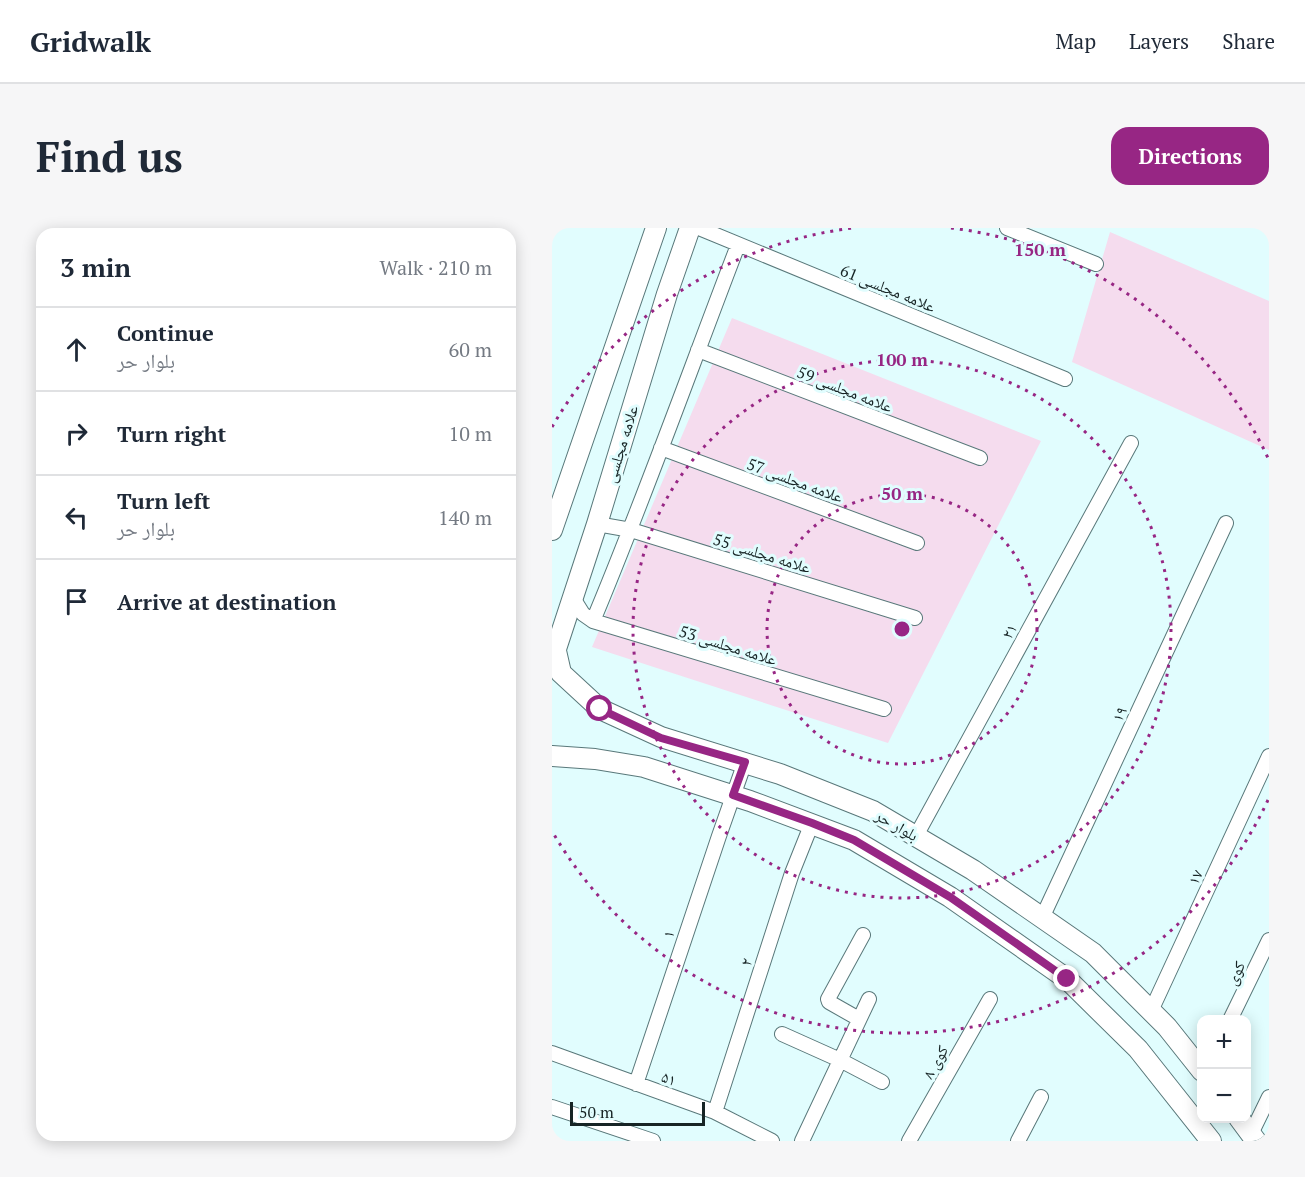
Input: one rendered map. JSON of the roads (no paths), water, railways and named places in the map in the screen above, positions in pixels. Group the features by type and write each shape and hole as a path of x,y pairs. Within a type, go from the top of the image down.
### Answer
{"main road":[{"path":"552,530 656,228"},
{"name":"علامه مجلسی","path":"554,656 667,294 690,228"},
{"name":"بلوار حر","path":"554,656 561,674 600,709 661,738 780,774 873,811 973,870 1093,953 1167,1027 1200,1069"},
{"path":"552,756 595,759 644,767 733,795 854,840 950,897 1067,979 1138,1049 1211,1141"},
{"path":"1242,1123 1254,1138"}],"street":[{"name":"علامه مجلسی 61","path":"699,228 1065,379"},
{"path":"1007,228 1096,264"},
{"path":"573,598 583,614 593,621 631,530 738,245"},
{"name":"علامه مجلسی 59","path":"698,350 980,458"},
{"name":"۲۱","path":"916,836 1131,443"},
{"name":"علامه مجلسی 57","path":"661,448 917,543"},
{"name":"۱۹","path":"1042,918 1226,523"},
{"name":"علامه مجلسی 55","path":"597,524 631,530 915,618"},
{"name":"علامه مجلسی 53","path":"593,621 884,709"},
{"name":"۱۷","path":"1151,1011 1269,756"},
{"name":"۱","path":"636,1084 745,762"},
{"name":"۲","path":"715,1112 792,873 812,823"},
{"path":"859,1019 829,1002 828,999 862,936"},
{"name":"کوی","path":"1232,1015 1269,940"},
{"path":"802,1141 869,999"},
{"name":"کوی ۸","path":"909,1141 990,999"},
{"path":"782,1034 882,1082"},
{"name":"۵۱","path":"552,1053 715,1112 772,1141"},
{"path":"1018,1141 1041,1097"},
{"path":"1254,1138 1269,1097"},
{"path":"552,1107 653,1141"}]}
